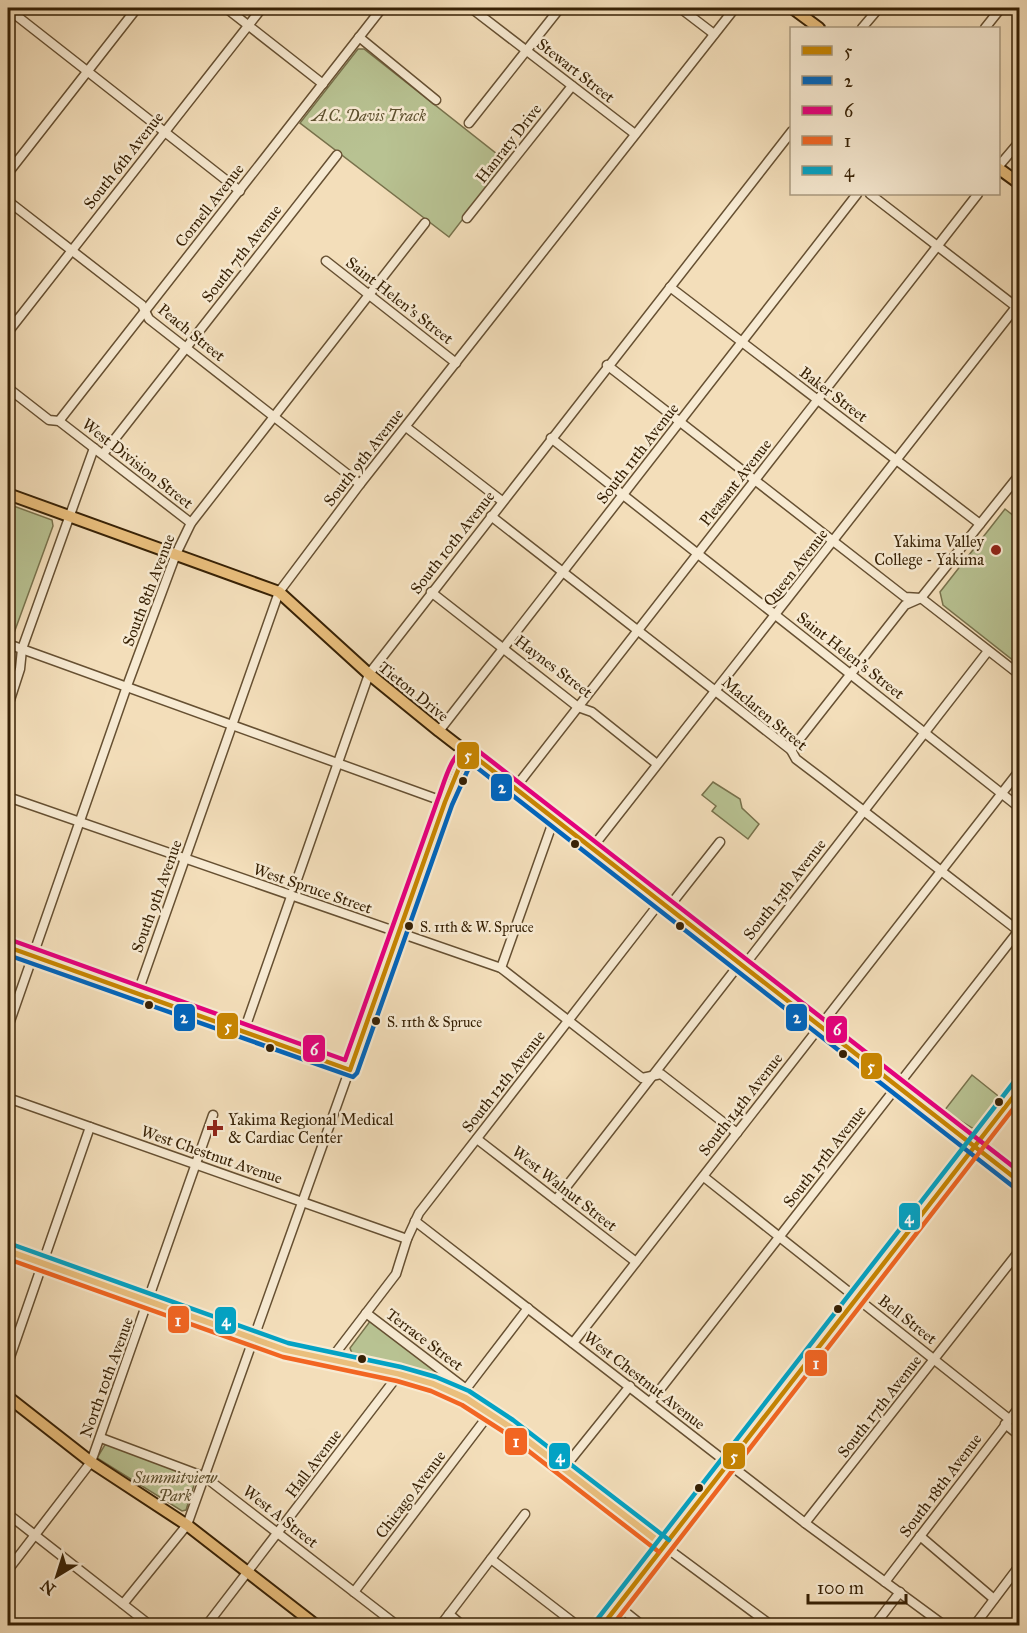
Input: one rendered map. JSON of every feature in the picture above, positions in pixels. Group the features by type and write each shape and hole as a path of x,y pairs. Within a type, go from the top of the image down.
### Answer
{"main road":[{"path":"792,8 818,27"},
{"path":"1000,169 1020,184"},
{"name":"Tieton Drive","path":"8,494 279,592 369,674 439,730 1020,1182"},
{"path":"602,1626 1020,1087"},
{"path":"8,1251 295,1353 399,1374 466,1394 664,1546"},
{"path":"8,1397 91,1462 187,1525 317,1626"}],"street":[{"path":"8,173 137,8"},
{"path":"226,8 323,84"},
{"name":"South 6th Avenue","path":"8,332 262,8"},
{"name":"Cornell Avenue","path":"59,420 382,8"},
{"name":"Stewart Street","path":"471,8 635,134"},
{"path":"469,123 560,8"},
{"path":"680,8 714,34"},
{"name":"South 9th Avenue","path":"138,992 279,592 360,484 735,8"},
{"path":"863,27 879,8"},
{"path":"986,27 1001,8"},
{"path":"10,11 240,191"},
{"path":"359,37 436,100"},
{"name":"Hanraty Drive","path":"467,218 572,86"},
{"name":"South 10th Avenue","path":"244,1031 369,674 550,438 790,133"},
{"path":"1000,167 1020,141"},
{"name":"South 7th Avenue","path":"103,454 337,155"},
{"name":"South 11th Avenue","path":"439,730 856,195"},
{"path":"871,195 1018,306"},
{"name":"Pleasant Avenue","path":"515,788 977,195"},
{"name":"Peach Street","path":"8,201 142,305 144,312 186,348 360,484"},
{"name":"South 8th Avenue","path":"8,1027 127,686 176,554 190,523 425,222"},
{"name":"Saint Helen's Street","path":"326,261 456,363"},
{"name":"Baker Street","path":"670,287 980,525"},
{"name":"Queen Avenue","path":"592,848 1018,306"},
{"path":"608,365 833,543 905,597 921,598 1020,675"},
{"name":"West Division Street","path":"8,388 49,420 59,420 190,523"},
{"path":"406,427 502,501"},
{"name":"Saint Helen's Street","path":"550,438 1020,808"},
{"path":"8,706 20,669 22,649 94,448"},
{"path":"791,750 905,605 921,598 1020,474"},
{"name":"Maclaren Street","path":"492,516 791,750 796,759 1019,931"},
{"name":"Haynes Street","path":"431,591 578,707 592,712 657,764"},
{"path":"8,644 338,761 445,802"},
{"name":"South 13th Avenue","path":"556,1200 741,964 750,958 988,651"},
{"path":"123,1604 187,1525 445,802 461,764 470,753"},
{"name":"South 14th Avenue","path":"573,1343 1020,770"},
{"name":"West Spruce Street","path":"8,797 501,968 642,1078 661,1074 737,1133"},
{"path":"501,968 554,819"},
{"name":"South 12th Avenue","path":"331,1359 396,1274 415,1221 661,901 672,903 720,842"},
{"name":"South 15th Avenue","path":"651,1401 1019,931"},
{"path":"8,947 350,1070"},
{"name":"West Chestnut Avenue","path":"8,1098 407,1239"},
{"path":"149,1301 213,1115"},
{"path":"8,1363 90,1127"},
{"name":"West Walnut Street","path":"477,1139 636,1262"},
{"name":"Bell Street","path":"704,1177 935,1359 1007,1421 1020,1436"},
{"name":"West Chestnut Avenue","path":"415,1221 651,1401 806,1523 945,1626"},
{"name":"South 17th Avenue","path":"806,1523 1020,1250"},
{"name":"North 10th Avenue","path":"8,1570 91,1462 149,1301"},
{"path":"466,1394 528,1308"},
{"name":"Terrace Street","path":"366,1313 466,1394"},
{"name":"Hall Avenue","path":"206,1626 399,1374"},
{"path":"564,1468 630,1386"},
{"name":"South 18th Avenue","path":"885,1582 1020,1406"},
{"name":"Chicago Avenue","path":"354,1592 489,1413"},
{"name":"West A Street","path":"101,1438 205,1477 398,1626"},
{"path":"8,1514 151,1626"},
{"path":"440,1626 525,1514"},
{"path":"920,1536 994,1599"},
{"path":"664,1546 772,1626"},
{"path":"491,1559 578,1626"},
{"path":"974,1626 1020,1565"},
{"path":"874,1626 900,1592"},
{"path":"618,1605 643,1626"},
{"path":"449,1614 463,1626"}],"green space":[{"name":"A.C. Davis Track","path":"358,49 364,49 507,162 449,237 300,123"},
{"path":"8,504 52,520 53,526 14,633 9,636"},
{"name":"Yakima Valley College - Yakima","path":"1005,509 1019,520 1019,665 943,605 940,592"},
{"path":"713,782 740,799 742,808 759,824 748,839 712,811 716,806 702,795"},
{"path":"972,1075 1002,1099 978,1128 972,1128 944,1111"},
{"path":"371,1320 444,1376 444,1380 353,1356 350,1348"},
{"name":"Summitview Park","path":"106,1443 197,1476 186,1510 182,1511 97,1458"}],"transit line":[{"name":"6","path":"11,940 345,1060 446,776 459,753 472,746 1020,1172"},
{"name":"5","path":"8,947 350,1070 445,802 461,763 470,753 1020,1182"},
{"name":"2","path":"8,955 353,1077 357,1073 452,805 471,763 1015,1188"},
{"name":"4","path":"596,1621 1014,1082"},
{"name":"5","path":"602,1626 1020,1088"},
{"name":"1","path":"612,1626 1020,1100"},
{"name":"4","path":"11,1244 288,1343 401,1367 436,1377 469,1391 513,1420 669,1540"},
{"name":"1","path":"8,1259 283,1357 397,1381 431,1391 462,1405 504,1432 659,1552"}],"place":[{"name":"Yakima Valley College - Yakima","path":"996,550"},
{"name":"S. 11th & W. Spruce","path":"409,926"},
{"name":"S. 11th & Spruce","path":"376,1021"},
{"name":"Yakima Regional Medical & Cardiac Center","path":"215,1128"}]}
